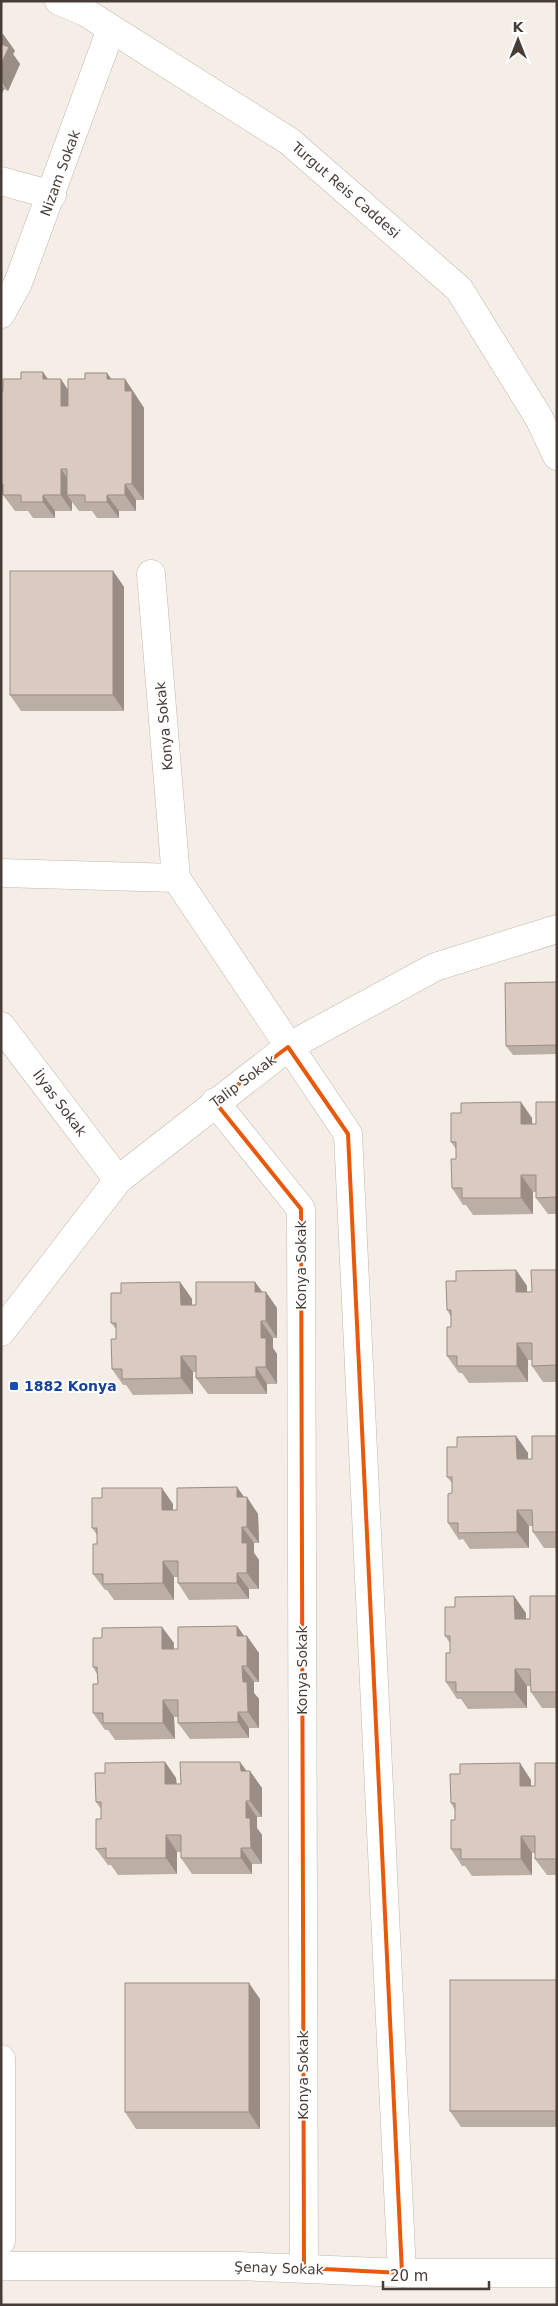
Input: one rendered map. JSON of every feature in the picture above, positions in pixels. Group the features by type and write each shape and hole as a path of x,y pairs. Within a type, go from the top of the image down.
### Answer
{"street":[{"name":"Turgut Reis Caddesi","path":"59,1 85,12 289,141 459,289 539,418 557,456"},
{"name":"Nizam Sokak","path":"1,314 18,283 52,195 111,29"},
{"path":"1,181 52,195"},
{"name":"Konya Sokak","path":"151,574 176,878"},
{"path":"1,873 176,878 348,1134 402,2273"},
{"name":"Talip Sokak","path":"1,1332 118,1180 215,1102 288,1047 435,967 557,929"},
{"name":"İlyas Sokak","path":"1,1026 118,1180"},
{"name":"Konya Sokak","path":"215,1102 301,1209 304,2268"},
{"path":"1,2059 1,2241"},
{"name":"Şenay Sokak","path":"1,2266 238,2266 402,2273 557,2273"}],"highlighted area":[{"path":"288,1047 348,1134 402,2273 304,2268 301,1209 215,1102"}],"building":[{"path":"1,44 9,47 1,64"},
{"path":"21,372 43,372 43,379 61,379 61,406 68,406 68,379 85,379 85,373 107,373 107,379 125,379 125,391 132,391 132,484 125,484 125,495 107,495 107,502 85,502 85,495 67,495 67,469 61,469 61,495 43,495 43,502 21,502 21,495 3,495 3,484 1,484 1,391 3,391 3,379 21,379"},
{"path":"10,571 113,571 113,695 10,695"},
{"path":"557,982 557,1045 506,1046 505,983"},
{"path":"521,1102 521,1124 536,1124 536,1102 557,1102 557,1197 536,1198 536,1175 521,1175 521,1198 462,1198 462,1188 452,1188 451,1159 456,1159 456,1142 451,1142 451,1113 461,1113 461,1103"},
{"path":"516,1270 516,1292 532,1292 531,1270 557,1270 557,1365 532,1366 532,1343 517,1343 517,1366 457,1366 457,1356 447,1356 447,1327 451,1327 451,1310 447,1310 446,1281 456,1281 456,1271"},
{"path":"180,1282 181,1305 196,1305 196,1282 255,1282 255,1292 266,1292 266,1321 261,1321 261,1338 266,1338 266,1367 256,1367 256,1377 196,1378 196,1356 181,1356 181,1378 122,1379 122,1369 112,1369 111,1339 116,1339 116,1323 111,1323 111,1293 121,1293 121,1283"},
{"path":"516,1436 517,1459 532,1459 532,1436 557,1436 557,1532 533,1532 532,1510 517,1510 517,1532 458,1533 458,1523 448,1523 448,1494 452,1493 452,1477 447,1477 447,1447 457,1447 457,1437"},
{"path":"237,1487 237,1497 247,1497 247,1527 242,1527 242,1543 247,1543 247,1573 237,1573 237,1583 178,1583 178,1561 163,1561 163,1583 103,1584 103,1574 93,1574 93,1544 97,1544 97,1528 92,1528 92,1498 102,1498 102,1488 162,1488 162,1510 177,1510 177,1488"},
{"path":"514,1596 515,1619 530,1619 530,1596 557,1596 557,1692 531,1692 530,1669 515,1669 515,1692 456,1692 456,1682 446,1682 446,1653 450,1653 450,1636 445,1636 445,1607 455,1607 455,1597"},
{"path":"237,1626 237,1636 247,1636 247,1666 242,1666 243,1682 247,1682 248,1712 238,1712 238,1722 178,1723 178,1700 163,1700 163,1723 103,1723 103,1713 93,1713 93,1684 98,1684 97,1667 93,1667 93,1638 102,1638 102,1628 162,1627 162,1649 178,1649 178,1627"},
{"path":"165,1762 165,1784 181,1784 180,1762 240,1762 241,1771 250,1771 250,1801 246,1801 246,1818 250,1818 251,1848 241,1848 241,1858 181,1858 181,1835 166,1835 166,1858 106,1858 106,1848 96,1849 96,1819 101,1819 101,1802 96,1802 95,1773 105,1773 105,1763"},
{"path":"520,1763 520,1786 535,1786 535,1763 557,1763 557,1859 535,1859 535,1836 521,1836 521,1859 461,1859 461,1849 451,1849 451,1820 455,1820 455,1803 451,1803 450,1774 460,1774 460,1764"},
{"path":"450,1980 557,1980 557,2111 450,2111"},
{"path":"125,1983 249,1983 249,2112 125,2112"}],"place":[{"name":"1882 Konya","path":"14,1386"}]}
